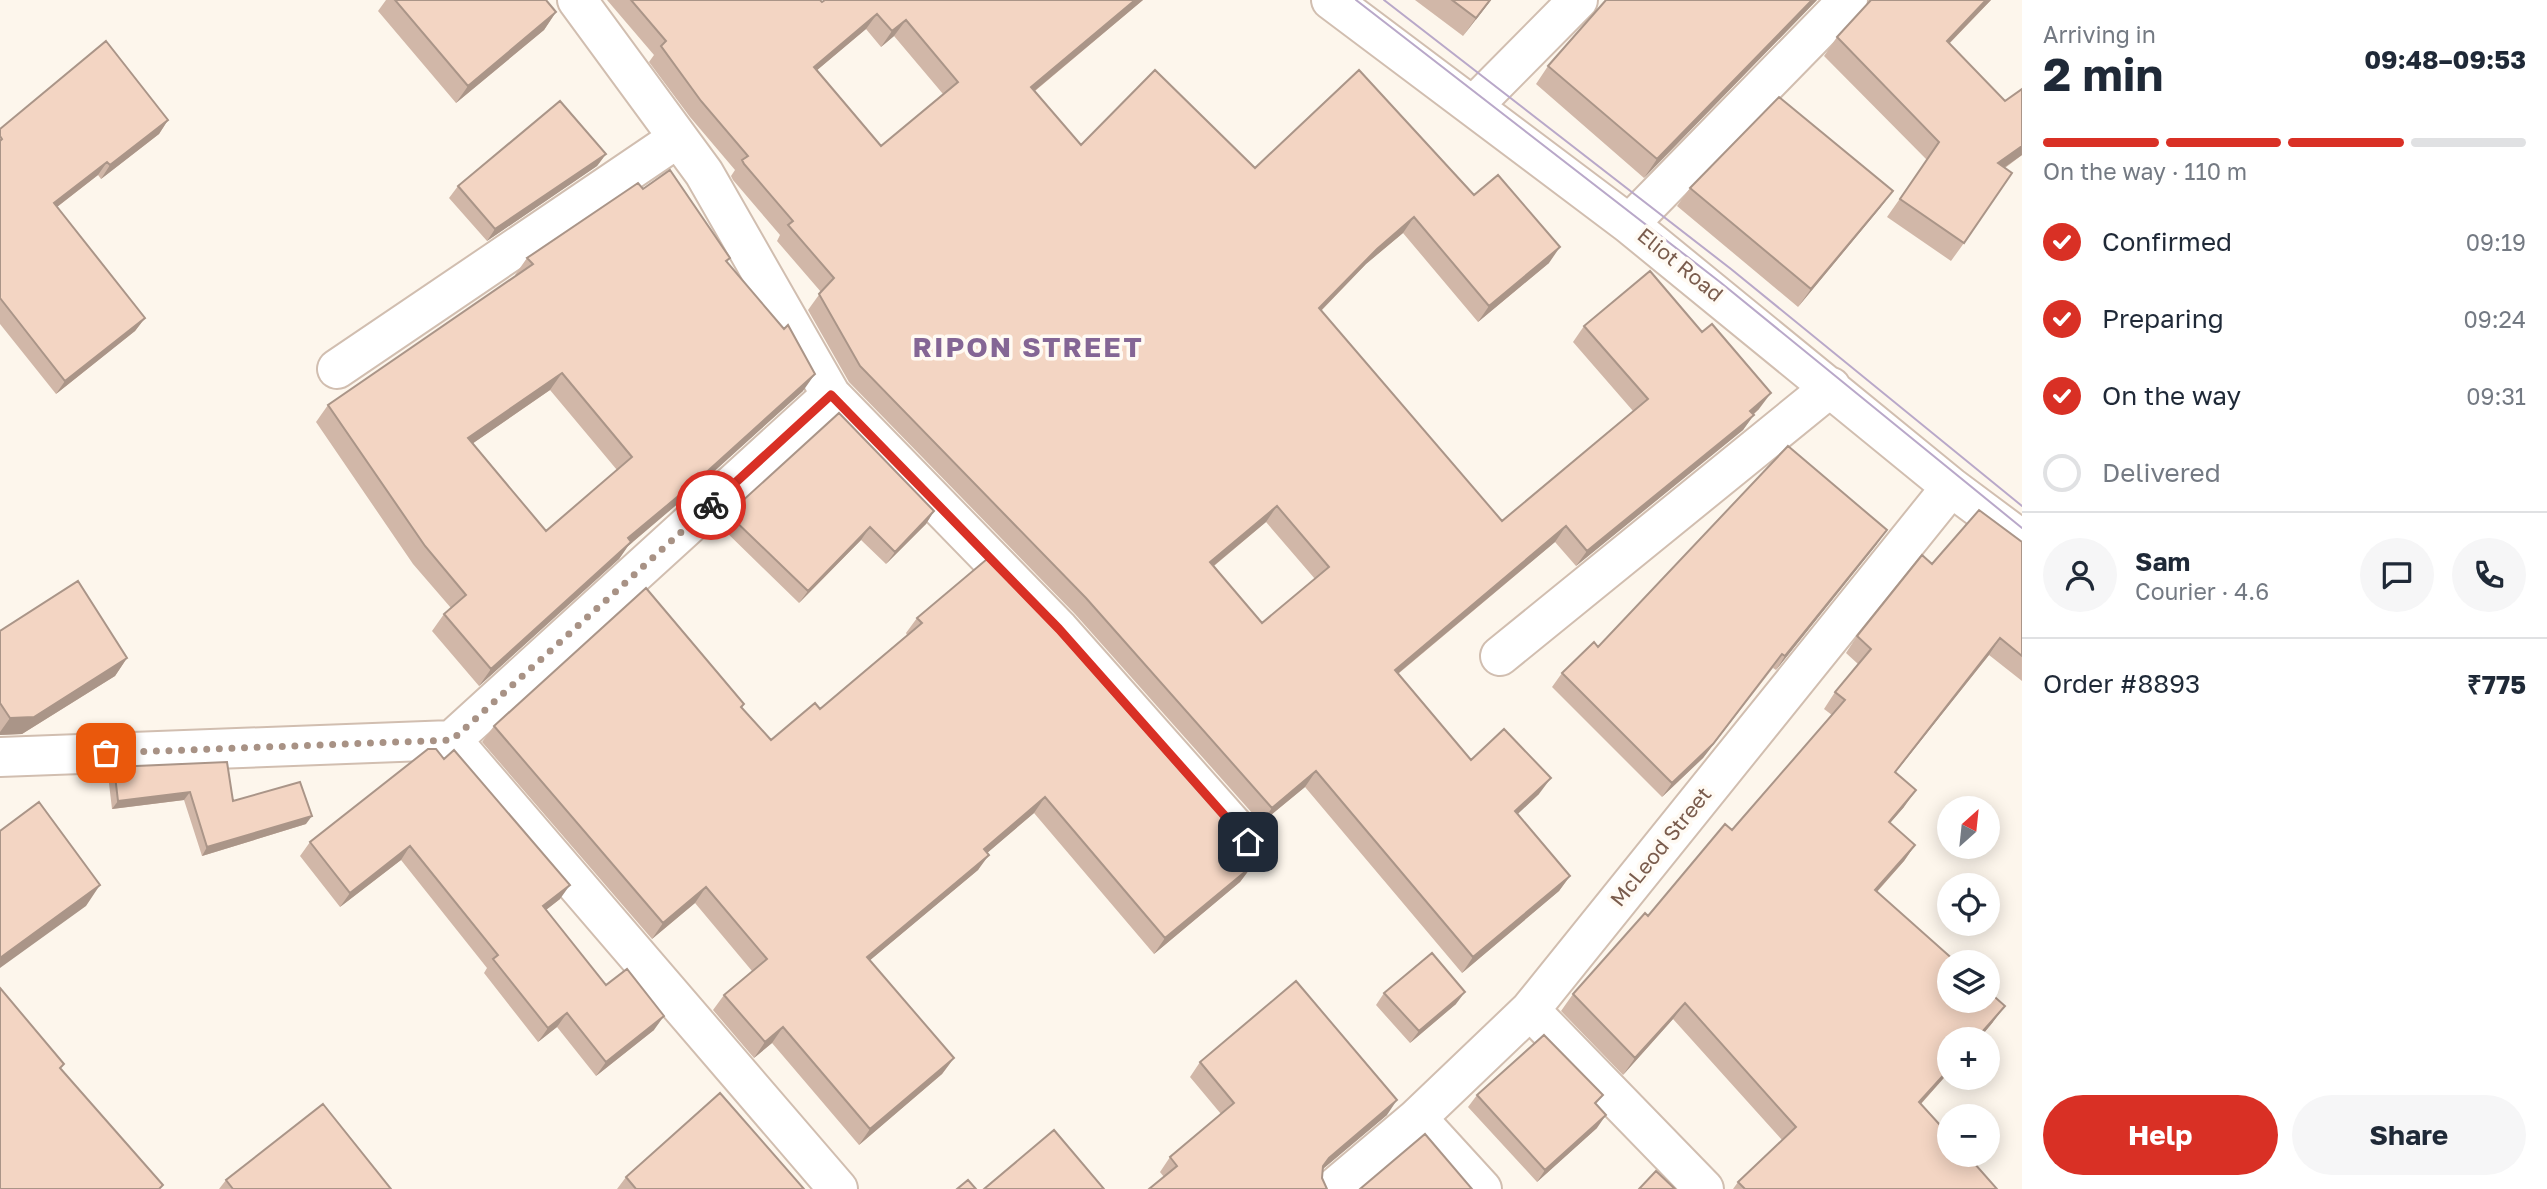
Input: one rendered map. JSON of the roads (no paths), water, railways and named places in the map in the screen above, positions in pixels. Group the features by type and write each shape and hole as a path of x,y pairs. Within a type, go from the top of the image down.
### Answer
{"street":[{"path":"577,0 704,173 831,395 1059,629 1248,842"},
{"name":"Eliot Road","path":"1331,0 1629,224 1951,487 2022,540"},
{"path":"1473,106 1578,0"},
{"path":"1629,224 1848,0"},
{"path":"337,369 678,138"},
{"path":"1500,656 1831,387"},
{"path":"0,757 452,740 831,395"},
{"name":"McLeod Street","path":"1333,1189 1417,1118 1530,1010 1951,487"},
{"path":"452,740 838,1189"},
{"path":"1530,1010 1704,1189"},
{"path":"1417,1118 1482,1189"}],"tram line":[{"path":"1356,0 1720,282 2022,528"},
{"path":"1384,0 1731,269 2022,506"}],"district":[{"name":"RIPON STREET","path":"1028,347"}]}
